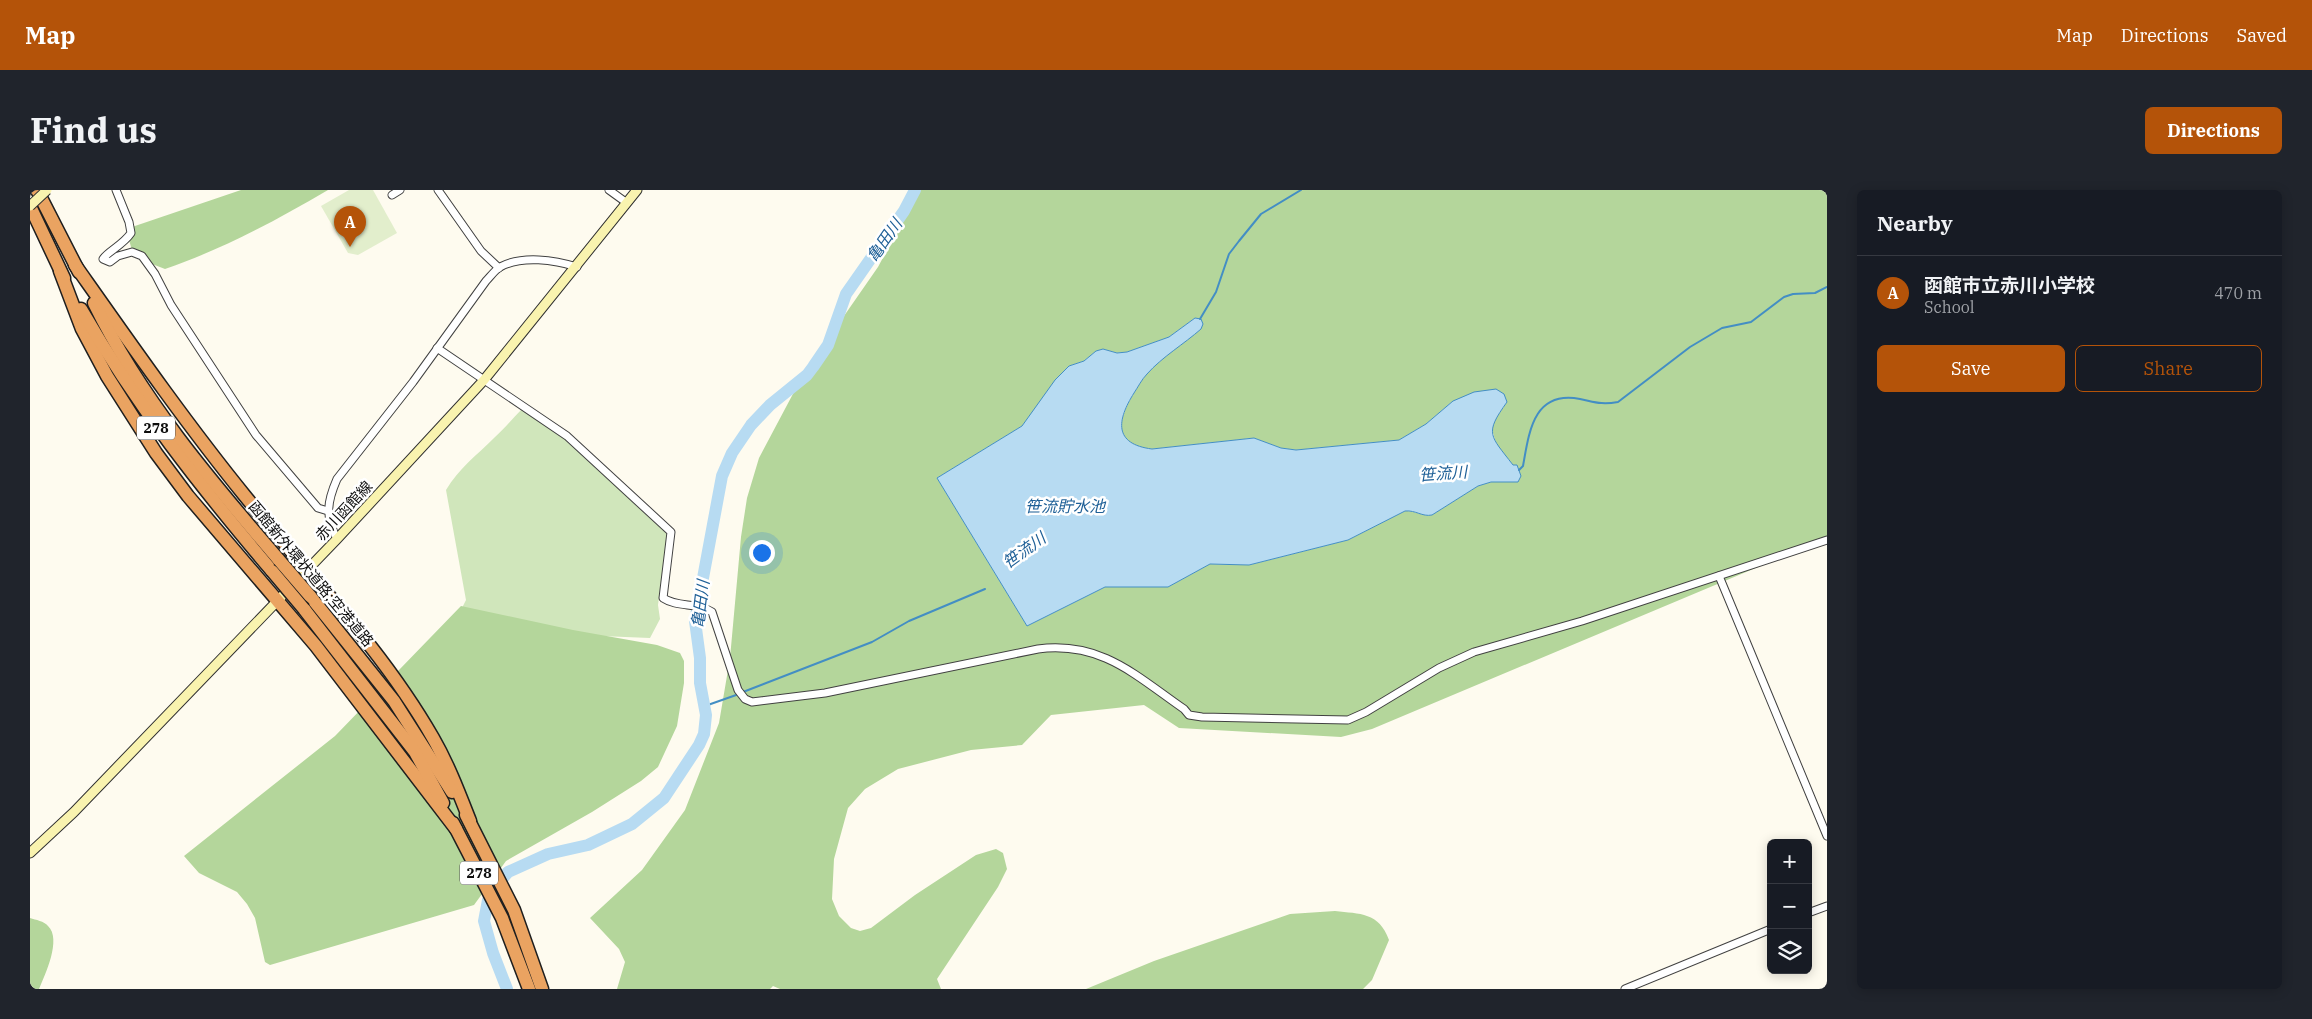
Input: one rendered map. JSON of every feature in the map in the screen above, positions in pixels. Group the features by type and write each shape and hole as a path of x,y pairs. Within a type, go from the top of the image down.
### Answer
{"highway":[{"name":"函館新外環状道路;空港道路","path":"37,190 108,332 142,386 215,486 310,596 394,701 470,821 514,910 542,989"},
{"name":"函館新外環状道路;空港道路","path":"30,206 60,271 124,381 157,429 204,490 304,609 414,752 502,918 529,989"},
{"path":"75,265 196,432 245,496 354,622 428,729 449,769 470,821"},
{"path":"60,271 82,329 130,415 188,496 278,600 456,829"}],"main road":[{"path":"30,206 47,190"},
{"name":"赤川函館線","path":"30,853 74,812 338,539 484,380 577,267 637,190"}],"street":[{"path":"116,190 129,222 131,233 118,248 103,259 110,262 118,256 132,252 142,256 155,274 171,305 256,435 318,508 328,511"},
{"path":"392,195 400,190"},
{"path":"438,190 481,251 499,268"},
{"path":"608,190 627,203"},
{"path":"338,539 328,520 328,511 332,490 343,468 438,348 486,281 499,268 526,261 558,261 577,267"},
{"path":"438,348 567,436 671,532 663,598 670,602 703,607 715,616 740,693 752,702 787,699 1038,649 1068,647 1082,649 1105,657 1184,709 1189,715 1202,717 1348,720 1366,712 1438,668 1474,652 1582,621 1827,540"},
{"path":"1719,576 1827,836"},
{"path":"1812,912 1827,906"},
{"path":"1625,989 1767,931"}],"green space":[{"path":"241,190 328,190 248,234 207,253 165,269 134,257 129,240 132,227"},
{"path":"349,190 373,190 397,233 358,255 348,253 321,206"},
{"path":"919,190 1827,190 1827,538 1372,729 1341,737 1179,728 1144,705 1051,715 1022,745 971,750 898,769 865,789 848,808 834,859 832,899 839,916 851,928 860,931 871,928 915,895 976,855 996,849 1003,853 1007,869 998,887 937,979 941,989 780,989 773,986 770,989 617,989 625,962 619,949 590,918 642,870 685,810 719,723 730,658 741,537 747,498 759,458 803,375 878,267","holes":["1195,318 1201,319 1201,329 1166,356 1143,378 1128,403 1124,413 1122,430 1130,442 1152,449 1254,438 1281,448 1296,450 1399,440 1426,424 1453,401 1507,402 1493,422 1492,429 1496,444 1513,465 1517,482 1491,482 1478,486 1432,515 1405,511 1348,540 1249,565 1210,564 1168,587 1105,587 1027,626 937,478 1022,426 1069,366 1084,361 1096,351 1103,349 1117,353 1127,352 1169,337"]},
{"path":"522,409 564,438 667,534 658,605 660,619 650,638 451,630 466,600 446,490 462,469"},
{"path":"461,606 573,630 657,645 680,653 684,661 684,683 677,726 658,767 641,781 592,812 506,861 474,905 270,965 265,962 255,918 247,904 237,892 199,873 184,856 335,736"},
{"path":"1335,911 1360,914 1374,919 1385,931 1389,940 1372,980 1363,989 1086,989 1154,961 1290,914"},
{"path":"30,918 46,924 52,932 53,939 51,957 39,989 30,989"}],"water":[{"name":"笹流貯水池","path":"1195,318 1201,319 1203,324 1201,329 1166,356 1145,376 1128,403 1124,412 1122,429 1130,442 1152,449 1254,438 1281,448 1296,450 1399,440 1426,424 1453,401 1474,392 1496,389 1504,394 1507,402 1495,421 1493,434 1499,447 1513,465 1517,465 1521,476 1518,482 1491,482 1478,486 1432,515 1405,511 1348,540 1249,565 1210,564 1168,587 1105,587 1027,626 937,478 1022,426 1055,380 1069,366 1084,361 1096,351 1103,349 1117,353 1127,352 1169,337"}],"waterway":[{"name":"亀田川","path":"507,989 493,953 484,921 488,900 497,885 508,872 548,854 588,845 632,824 664,798 699,745 704,734 706,715 700,683 700,658 695,621 722,476 732,453 751,425 770,405 807,375 828,345 846,294 904,211 915,190"},
{"path":"1200,319 1216,292 1229,254 1239,241 1261,214 1301,190"},
{"name":"笹流川","path":"1519,470 1523,466 1531,428 1536,417 1552,401 1564,398 1602,403 1618,402 1690,347 1722,328 1751,322 1784,297 1793,294 1815,293 1827,287"},
{"name":"笹流川","path":"743,692 872,642 909,621 985,589"},
{"name":"笹流川","path":"705,706 739,694"}],"place":[{"name":"函館市立赤川小学校","path":"350,247"}]}
